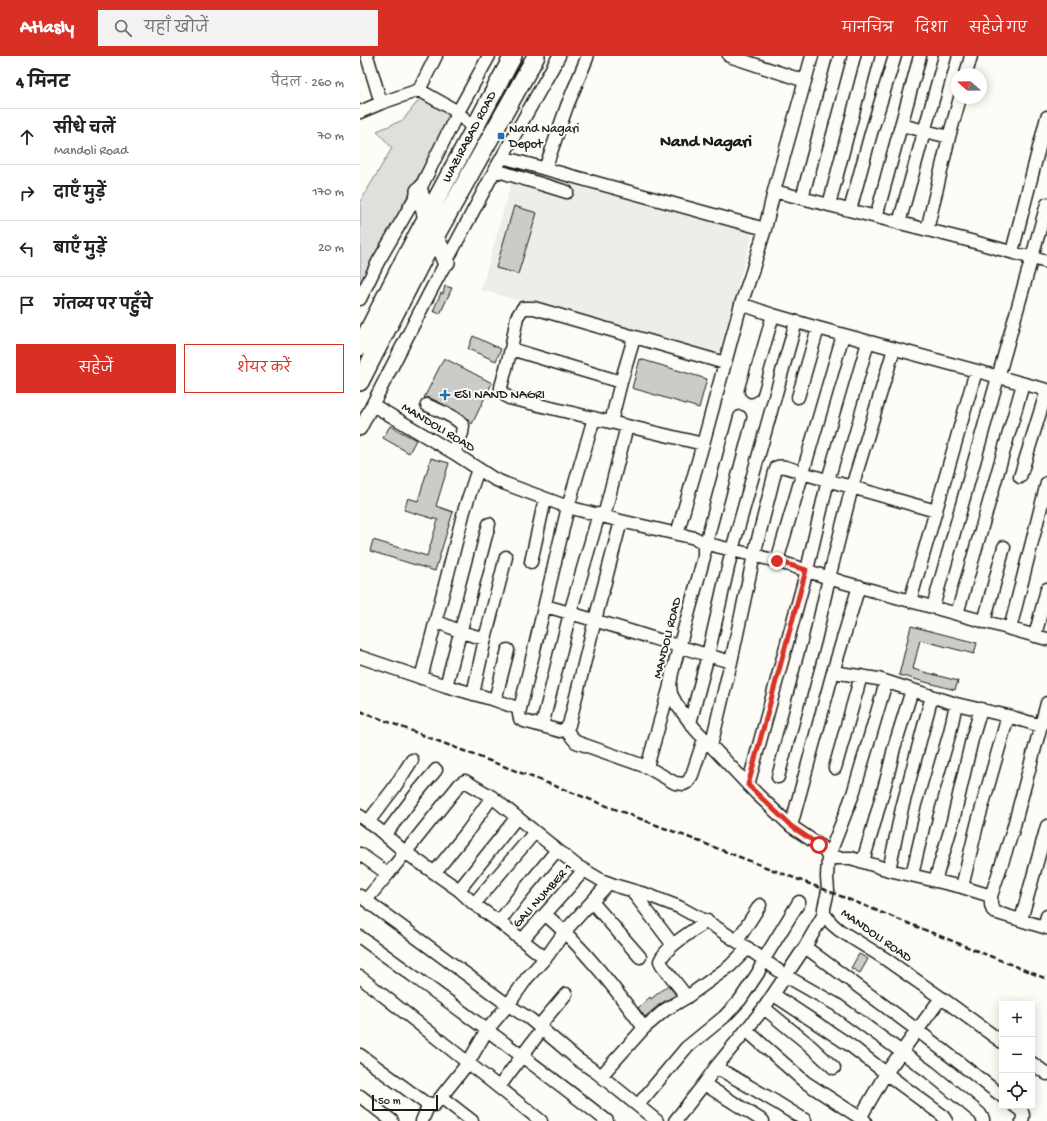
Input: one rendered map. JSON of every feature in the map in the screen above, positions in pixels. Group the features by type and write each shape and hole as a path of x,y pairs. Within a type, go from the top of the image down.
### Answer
{"highway":[{"name":"WAZIRABAD ROAD","path":"360,347 392,283 513,56"},
{"name":"WAZIRABAD ROAD","path":"360,382 426,253 536,56"},
{"path":"419,191 427,218"},
{"path":"435,237 446,262"}],"street":[{"path":"367,56 381,103"},
{"path":"360,112 419,90 436,56"},
{"path":"360,299 378,262 419,191 458,112 488,56"},
{"path":"360,429 495,170 559,56"},
{"path":"729,56 805,81"},
{"path":"677,534 741,304 765,228 812,56"},
{"path":"802,198 840,56"},
{"path":"829,205 868,56"},
{"path":"850,210 871,133 895,56"},
{"path":"876,217 920,56"},
{"path":"899,223 926,131 945,56"},
{"path":"968,68 971,56"},
{"path":"545,169 567,106 587,58"},
{"path":"419,90 458,112 474,129"},
{"path":"927,230 958,104"},
{"path":"1012,252 1047,117"},
{"path":"901,125 949,137"},
{"path":"502,157 765,228"},
{"path":"495,170 568,192"},
{"path":"774,191 1047,262"},
{"path":"933,607 1047,204"},
{"path":"741,304 773,316 894,350 1047,390 1020,477"},
{"path":"703,444 509,398 501,392 502,379 511,349 517,316 523,308 534,308 725,363"},
{"path":"750,391 773,316"},
{"path":"690,723 708,655 732,550 796,322"},
{"path":"798,397 818,328"},
{"path":"777,561 843,335"},
{"path":"611,422 634,338"},
{"path":"748,785 806,570 828,480 868,342"},
{"path":"511,349 621,382"},
{"path":"778,777 815,640 852,487 894,350"},
{"path":"910,601 976,372"},
{"path":"957,614 1023,384"},
{"name":"MANDOLI ROAD","path":"372,405 454,453 494,479 568,507 695,538 705,543 704,557 672,673 670,685 671,694 677,705 690,723 748,785 791,826 825,850 828,860 828,891 824,914 832,924 884,958 999,1040"},
{"path":"426,405 460,421 463,426 462,433 454,453"},
{"path":"740,417 705,543 777,561 829,578 1047,639"},
{"path":"594,418 568,507 520,709 520,719 560,730 565,729 569,725 621,521"},
{"path":"542,726 570,612 601,515 627,426"},
{"path":"565,729 576,742 647,767 675,782 684,784 688,782 707,742 731,662 754,556 777,467 784,467 936,512"},
{"path":"421,678 464,511 478,469"},
{"path":"1010,629 1046,490"},
{"path":"531,562 545,499"},
{"path":"446,686 489,524"},
{"path":"984,622 1004,547"},
{"path":"473,694 485,639 506,557"},
{"path":"791,826 833,672 859,586"},
{"path":"1035,636 1047,589"},
{"path":"545,606 570,612 731,662"},
{"path":"436,621 461,632 485,639"},
{"path":"495,700 508,650"},
{"path":"360,657 520,709"},
{"path":"833,672 861,676 886,682 956,704 981,709 1041,726"},
{"path":"835,768 861,676"},
{"path":"886,682 853,794 828,860 850,858 889,870 962,887 991,896"},
{"path":"647,767 670,685"},
{"path":"863,861 879,808 894,748 912,690"},
{"path":"889,870 902,808 932,696"},
{"path":"1046,924 1021,920 994,912 990,904 991,896 1012,833 1047,703"},
{"path":"912,875 926,815 950,732 956,704"},
{"path":"935,881 953,821 972,740 981,709"},
{"path":"962,887 977,825 1008,716"},
{"path":"364,819 394,788 412,760"},
{"path":"385,835 436,770"},
{"path":"584,870 492,797 465,781 460,784 388,874 363,898 541,1028 577,1059 601,1076 657,1121"},
{"path":"435,872 467,832 492,797"},
{"path":"459,890 517,817"},
{"name":"GALI NUMBER 1","path":"364,819 405,852 459,890 474,904 522,940 584,870 609,884 648,895 672,904 707,922 748,948 786,976 837,1005 929,1072 980,1114 983,1121"},
{"path":"1021,920 1047,826"},
{"path":"474,904 535,832"},
{"path":"499,922 557,850"},
{"path":"360,854 388,874"},
{"path":"360,1055 424,1102 434,1105 468,1063 487,1030 508,1005 527,978 565,931 609,884"},
{"path":"632,891 673,945"},
{"path":"592,902 640,957"},
{"path":"638,1105 686,1048 724,1017 740,1000 758,973 764,959 799,902"},
{"path":"737,941 760,905"},
{"path":"545,914 565,931 584,952 644,1028"},
{"path":"675,1121 774,995 824,914"},
{"path":"687,997 660,961 673,945 707,922"},
{"path":"360,937 548,1075 607,1121"},
{"path":"522,940 544,958"},
{"path":"805,947 917,1030 999,1094"},
{"path":"601,1076 644,1028 665,1010 687,997 730,966 748,948"},
{"path":"360,977 541,1121"},
{"path":"499,1087 566,994"},
{"path":"774,995 851,1046 942,1115 946,1121"},
{"path":"746,1030 805,1082 863,1119 886,1073 941,998"},
{"path":"764,1008 807,1043 834,1068"},
{"path":"1035,1065 1047,1074"},
{"path":"716,1067 805,1120"},
{"path":"704,1084 763,1121"},
{"path":"360,1096 392,1121"},
{"path":"441,1097 472,1121"},
{"path":"422,1121 429,1104"},
{"path":"1018,1109 1022,1112 1022,1121"}],"shaded area":[{"path":"422,96 453,112 360,284 360,202 392,148 377,131 403,120"},
{"path":"516,166 753,232 718,356 481,290"}],"building":[{"path":"514,206 537,213 518,274 496,268"},
{"path":"445,286 452,288 440,314 433,311 441,293 443,294"},
{"path":"473,336 501,349 496,361 468,349"},
{"path":"444,358 492,383 472,424 455,410 430,398 424,398"},
{"path":"640,359 707,379 699,408 632,388"},
{"path":"390,426 416,440 409,453 383,438"},
{"path":"431,458 449,463 436,506 453,512 435,571 370,551 373,540 427,556 438,520 404,510 408,498 418,501"},
{"path":"911,626 977,643 974,654 920,640 913,669 958,681 955,690 899,675"},
{"path":"859,954 868,959 860,973 851,968"},
{"path":"668,985 676,995 660,1004 645,1017 638,1008 650,997 651,999"}],"railway":[{"path":"360,711 828,891 1047,979"}],"place":[{"name":"Nand Nagari Depot","path":"501,136"},
{"name":"ESI NAND NAGRI","path":"445,395"}],"district":[{"name":"Nand Nagari","path":"706,143"}],"route":[{"path":"777,561 806,570 748,785 791,826 819,845"}]}
